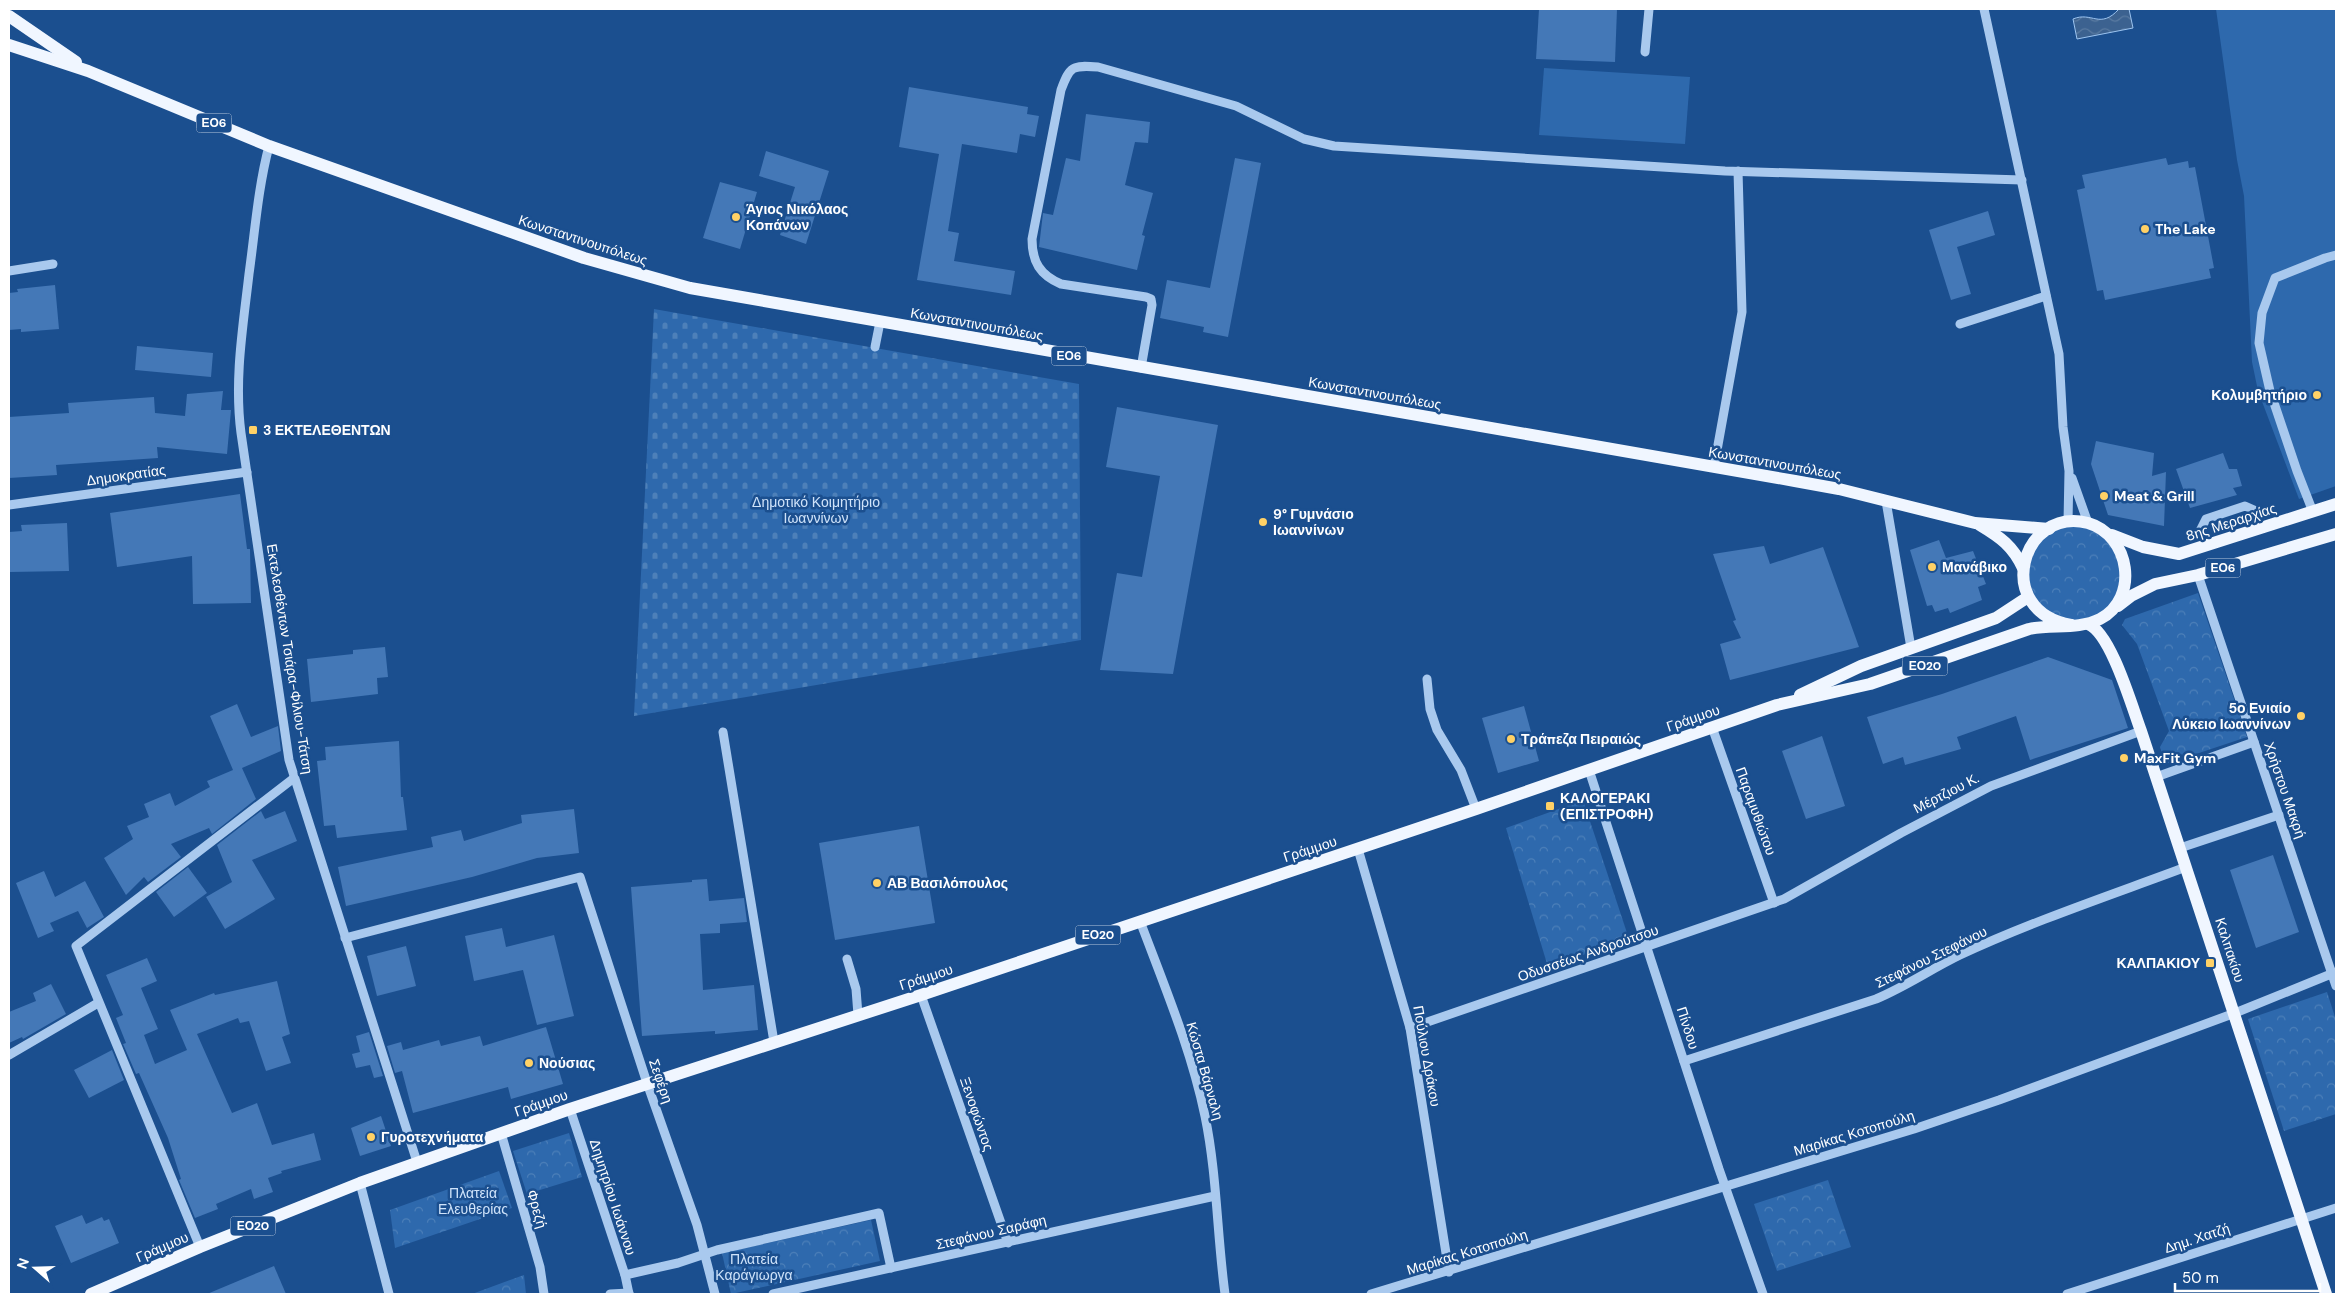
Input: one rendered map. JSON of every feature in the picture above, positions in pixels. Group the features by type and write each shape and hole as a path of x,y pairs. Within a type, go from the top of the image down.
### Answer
{"main road":[{"name":"Κωνσταντινουπόλεως","path":"9,16 88,71"},
{"name":"Κωνσταντινουπόλεως","path":"9,45 88,71 269,146 584,258 690,288 1141,368 1714,466 1838,489 1975,523 2049,529"},
{"name":"8ης Μεραρχίας","path":"2106,532 2143,547 2180,554 2336,504"},
{"name":"Γράμμου","path":"91,1294 200,1247 360,1183 647,1083 1140,922 1777,705 1870,684 2029,630 2088,624 2102,618 2113,608 2123,594 2126,577 2125,560 2118,545 2106,532 2088,523 2068,522 2049,529 2032,545 2023,568"},
{"name":"Κωνσταντινουπόλεως","path":"1975,523 1999,536 2012,547 2023,568"},
{"name":"ΕΟ6","path":"2113,608 2155,584 2198,575 2336,534"},
{"name":"ΕΟ6","path":"2023,568 2024,583 2028,597"},
{"name":"Γράμμου","path":"1777,705 1861,666 1996,618 2028,597 2046,617 2058,623 2071,625"},
{"name":"Καλπακίου","path":"2088,624 2095,628 2106,643 2141,731 2326,1294"}],"street":[{"path":"1645,52 1649,9"},
{"path":"1984,9 2061,369 2062,428 2069,471 2068,522"},
{"path":"1141,368 1152,305 1151,299 1060,284 1051,280 1039,270 1032,253 1032,239 1061,90 1072,67 1079,65 1098,67 1236,106 1304,139 1334,146 1738,171 2022,180"},
{"name":"Εκτελεσθέντων Τσιάρα-Φίλιου-Τάτση","path":"269,146 259,194 239,365 239,419 294,778 417,1162"},
{"path":"1714,466 1742,312 1738,171"},
{"path":"2313,512 2270,391 2259,343 2260,324 2275,278 2336,255"},
{"path":"9,271 53,264"},
{"path":"1960,324 2046,296"},
{"path":"875,347 880,322"},
{"path":"2069,471 2088,523"},
{"name":"Δημοκρατίας","path":"9,505 247,472"},
{"path":"1886,501 1911,648"},
{"path":"2198,535 2206,519 2214,516 2245,506 2263,514"},
{"name":"Χρήστου Μακρή","path":"2198,575 2334,973 2336,986"},
{"path":"1427,679 1430,709 1437,730 1461,770 1476,809"},
{"name":"Παραμυθιώτου","path":"1712,727 1774,903"},
{"name":"Μέρτζιου Κ.","path":"1774,903 1802,890 1948,807 1991,786 2141,731"},
{"path":"723,732 774,1042"},
{"path":"2156,777 2254,742"},
{"name":"Πίνδου","path":"1588,770 1648,947 1725,1187 1763,1294"},
{"path":"200,1247 76,946 294,778"},
{"path":"2180,848 2279,815"},
{"name":"Πούλιου Δράκου","path":"1358,849 1410,1028 1449,1272"},
{"name":"Στεφάνου Στεφάνου","path":"1684,1061 1876,999 1980,946 2186,867"},
{"name":"Σεφέρη","path":"345,938 580,877 705,1254 715,1294"},
{"name":"Οδυσσέως Ανδρούτσου","path":"1410,1028 1774,903"},
{"name":"Κώστα Βάρναλη","path":"1140,922 1198,1085 1209,1138 1224,1294"},
{"path":"847,959 856,989 858,1015"},
{"name":"Μαρίκας Κοτοπούλη","path":"1371,1294 1449,1272 1914,1129 1999,1100 2234,1013 2334,973"},
{"name":"Ξενοφώντος","path":"921,995 1008,1243"},
{"path":"9,1055 98,1003"},
{"name":"Δημητρίου Ιωάννου","path":"570,1109 625,1276 629,1294"},
{"name":"Φρεζή","path":"501,1133 540,1267 544,1294"},
{"path":"360,1183 389,1294"},
{"name":"Στεφάνου Σαράφη","path":"773,1294 1215,1196"},
{"name":"Δημ. Χατζή","path":"2067,1294 2336,1208"},
{"path":"625,1276 678,1263 705,1254 879,1213 891,1268"},
{"path":"610,1294 629,1294"}],"green space":[{"path":"2216,9 2336,9 2336,486 2299,499 2258,391 2252,362 2244,196 2237,160"},
{"path":"1544,68 1690,77 1685,144 1539,135"},
{"name":"Δημοτικό Κοιμητήριο Ιωαννίνων","path":"654,309 1079,384 1081,640 634,716"},
{"path":"2075,523 2105,533 2124,562 2113,608 2085,623 2052,619 2030,596 2026,564 2044,535"},
{"path":"2198,593 2247,737 2169,763 2165,762 2160,747 2169,731 2137,644 2122,625 2125,619"},
{"path":"1583,800 1629,939 1548,967 1506,828"},
{"path":"2327,992 2336,1020 2336,1114 2284,1131 2248,1019"},
{"path":"569,1133 582,1177 527,1194 513,1151"},
{"name":"Πλατεία Ελευθερίας","path":"499,1171 512,1208 395,1248 390,1210"},
{"path":"1828,1180 1851,1247 1777,1271 1754,1204"},
{"name":"Πλατεία Καράγιωργα","path":"871,1220 880,1261 731,1294 722,1253"},
{"path":"524,1275 526,1294 472,1294"}],"water":[{"path":"2119,9 2129,9 2133,28 2077,39 2073,19 2080,17 2106,18"}],"building":[{"path":"1539,9 1617,9 1615,62 1536,59"},
{"path":"909,87 1028,107 1027,114 1039,116 1035,137 1020,134 1017,153 962,144 948,231 959,233 954,261 1015,271 1011,295 917,280 939,154 899,147"},
{"path":"1086,114 1150,122 1148,143 1135,142 1125,185 1153,193 1142,235 1145,236 1137,270 1039,247 1043,213 1053,215 1066,158 1080,161"},
{"path":"766,151 829,171 806,244 780,235 795,187 759,176"},
{"path":"1235,158 1261,163 1228,337 1203,332 1204,327 1160,318 1167,280 1210,288"},
{"name":"The Lake","path":"2166,158 2168,165 2188,161 2189,168 2195,167 2214,268 2209,269 2211,278 2105,300 2103,290 2097,291 2077,190 2085,188 2082,175"},
{"path":"720,182 757,192 740,249 703,238"},
{"path":"1988,211 1995,235 1957,247 1971,294 1951,300 1929,230"},
{"path":"55,285 59,329 21,332 21,329 9,330 9,293 18,292 17,289"},
{"path":"137,346 213,353 211,377 135,370"},
{"path":"223,391 221,410 231,410 227,454 157,447 158,458 56,465 57,475 9,478 9,417 69,413 68,403 154,397 155,413 185,416 187,394"},
{"path":"1117,407 1218,425 1173,674 1100,670 1117,573 1142,577 1160,476 1106,467"},
{"path":"2096,441 2154,453 2152,476 2166,472 2164,526 2108,515 2091,464"},
{"path":"2223,453 2229,469 2237,469 2242,486 2233,488 2237,495 2190,508 2176,469"},
{"path":"240,494 247,549 250,549 251,603 193,604 192,556 117,567 110,513"},
{"path":"67,523 69,571 9,572 9,532 22,531 21,525"},
{"path":"1939,540 1946,558 1973,551 1986,584 1978,587 1982,600 1950,613 1948,608 1935,612 1932,605 1927,606 1910,550"},
{"path":"1764,546 1770,564 1823,547 1859,647 1730,680 1720,644 1741,638 1733,621 1736,620 1713,554"},
{"path":"385,647 388,677 377,678 378,694 311,702 307,659 353,654 353,650"},
{"path":"2048,657 2112,680 2128,728 2030,760 2016,716 1957,737 1961,749 1905,765 1903,757 1883,764 1867,717 1942,694"},
{"path":"237,704 251,737 278,726 281,751 242,768 256,799 212,834 209,828 171,844 181,857 148,882 144,877 126,895 104,858 133,839 127,826 149,817 144,804 170,793 175,806 210,787 207,781 233,770 210,716"},
{"name":"Τράπεζα Πειραιώς","path":"1524,706 1539,761 1498,773 1482,718"},
{"path":"1822,736 1845,806 1806,819 1782,751"},
{"path":"399,741 401,797 403,797 407,830 337,838 335,825 324,826 317,761 326,760 325,747"},
{"path":"574,809 579,853 537,858 472,877 346,906 338,867 433,847 431,837 461,830 464,841 522,823 521,815"},
{"path":"261,811 265,819 285,811 297,841 252,860 275,899 225,929 206,897 232,882 217,845"},
{"name":"ΑΒ Βασιλόπουλος","path":"919,826 935,923 835,940 819,843"},
{"path":"2273,855 2299,932 2256,948 2230,870"},
{"path":"188,867 207,893 174,917 156,892"},
{"path":"44,871 55,897 85,881 104,917 87,928 78,911 50,923 54,931 38,938 16,883"},
{"path":"707,879 709,901 744,898 747,922 720,924 720,933 700,934 703,990 754,985 758,1030 715,1034 715,1031 642,1036 631,887"},
{"path":"502,928 506,947 554,935 574,1016 537,1025 523,970 474,981 465,936"},
{"path":"406,946 416,986 377,996 367,956"},
{"path":"147,958 157,981 141,988 158,1029 144,1035 155,1064 187,1050 170,1010 214,993 215,995 277,981 290,1034 282,1037 291,1063 266,1071 249,1021 240,1023 238,1018 197,1034 232,1113 257,1103 272,1145 314,1133 321,1160 281,1171 282,1173 268,1178 273,1192 254,1199 251,1189 216,1204 218,1209 195,1218 179,1180 181,1179 168,1138 139,1073 136,1074 123,1044 126,1043 116,1018 123,1015 106,975"},
{"path":"51,984 66,1014 23,1039 22,1037 9,1043 9,1012 36,1001 33,993"},
{"path":"546,1027 563,1084 511,1099 508,1087 413,1113 402,1071 395,1073 387,1046 401,1042 403,1050 439,1040 441,1046 480,1036 483,1046"},
{"path":"369,1032 383,1076 374,1078 370,1065 356,1068 352,1054 360,1052 356,1036"},
{"path":"112,1050 124,1080 89,1098 74,1070"},
{"name":"Γυροτεχνήματα","path":"381,1116 391,1146 360,1156 351,1128"},
{"path":"82,1215 86,1224 102,1217 104,1221 109,1219 119,1243 71,1263 55,1226"},
{"path":"274,1266 286,1294 207,1294"}],"place":[{"name":"Άγιος Νικόλαος Κοπάνων","path":"736,217"},
{"name":"The Lake","path":"2145,229"},
{"name":"Κολυμβητήριο","path":"2317,395"},
{"name":"3 ΕΚΤΕΛΕΘΕΝΤΩΝ","path":"253,430"},
{"name":"Meat & Grill","path":"2104,496"},
{"name":"9° Γυμνάσιο Ιωαννίνων","path":"1263,522"},
{"name":"Μανάβικο","path":"1932,567"},
{"name":"5ο Ενιαίο Λύκειο Ιωαννίνων","path":"2301,716"},
{"name":"Τράπεζα Πειραιώς","path":"1511,739"},
{"name":"MaxFit Gym","path":"2124,758"},
{"name":"ΚΑΛΟΓΕΡΑΚΙ (ΕΠΙΣΤΡΟΦΗ)","path":"1550,806"},
{"name":"ΑΒ Βασιλόπουλος","path":"877,883"},
{"name":"ΚΑΛΠΑΚΙΟΥ","path":"2210,963"},
{"name":"Νούσιας","path":"529,1063"},
{"name":"Γυροτεχνήματα","path":"371,1137"}]}
